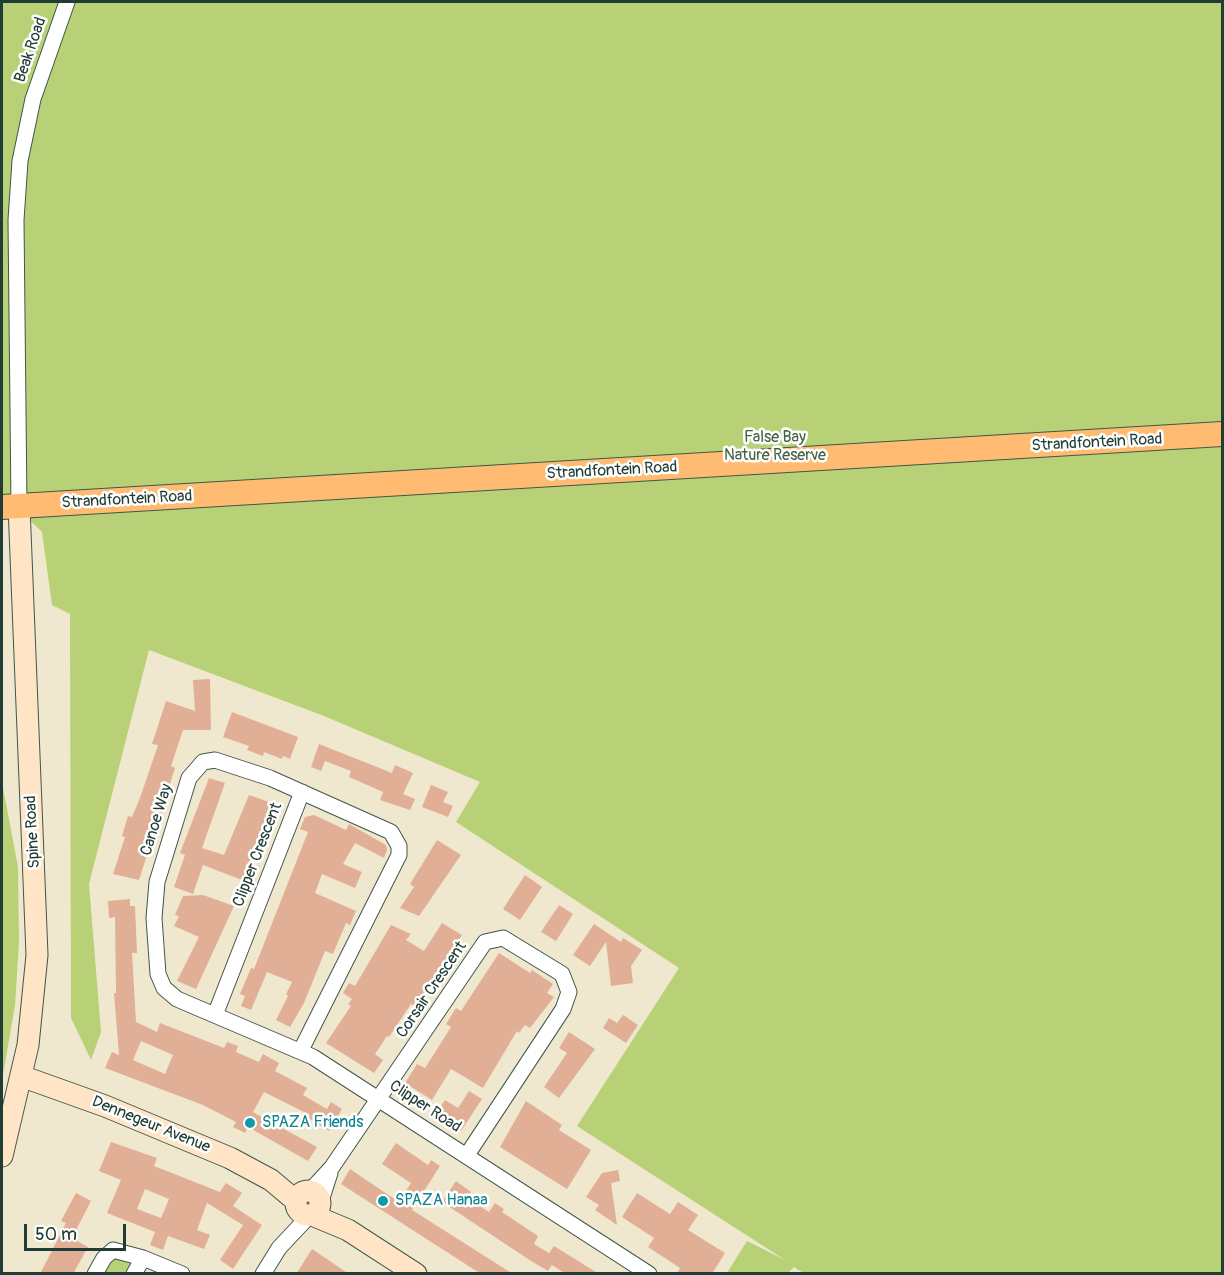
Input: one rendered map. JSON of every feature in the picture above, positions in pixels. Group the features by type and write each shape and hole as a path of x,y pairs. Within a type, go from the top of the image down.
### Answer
{"main road":[{"name":"Strandfontein Road","path":"10,506 1222,434"},
{"name":"Spine Road","path":"2,1156 21,1076 34,999 37,930 10,506"},
{"name":"Dennegeur Avenue","path":"21,1076 196,1142 276,1183 416,1274"}],"street":[{"name":"Beak Road","path":"10,506 15,220 20,161 33,99 67,2"},
{"name":"Canoe Way","path":"170,994 158,974 154,896 156,882 193,771 203,762 215,760 270,778 302,792"},
{"name":"Clipper Crescent","path":"215,1015 302,792 391,832 399,846 399,855 301,1050"},
{"name":"Corsair Crescent","path":"308,1203 485,942 502,938 523,948 562,974 568,984 568,1001 467,1155"},
{"name":"Clipper Road","path":"170,994 301,1050 649,1274"},
{"path":"263,1274 308,1203"},
{"path":"95,1274 104,1258 113,1250 143,1258 182,1274"},
{"path":"134,1274 143,1258"}],"green space":[{"name":"False Bay Nature Reserve","path":"2,2 1222,2 1222,1273 805,1274 794,1267 788,1273 727,1273 747,1241 785,1260 577,1126 679,968 456,822 480,782 324,716 149,650 89,884 101,1032 91,1060 71,1018 70,614 52,605 42,532 2,493"},
{"path":"2,782 18,867 19,942 15,1005 2,1081"},
{"path":"115,1256 129,1261 131,1267 125,1273 100,1274"}],"building":[{"path":"210,679 211,730 183,730 171,766 175,768 139,880 113,874 125,837 122,836 128,816 132,817 158,745 152,744 166,701 195,711 193,680"},
{"path":"232,712 298,737 290,759 283,756 282,759 264,752 263,756 247,750 249,746 223,737"},
{"path":"319,744 392,773 395,765 413,773 403,794 415,799 410,810 380,800 383,792 349,777 351,771 325,761 321,771 311,767"},
{"path":"209,778 225,783 202,848 224,855 249,795 272,803 242,880 203,865 193,894 174,887 185,855 180,853"},
{"path":"431,785 448,792 443,802 453,806 448,817 422,807"},
{"path":"314,815 346,830 349,824 386,845 387,850 384,858 355,843 343,864 362,872 355,888 322,874 315,893 356,911 350,925 346,923 333,954 325,951 304,1003 290,1027 276,1020 292,982 267,972 251,1010 241,1006 245,996 240,994 251,968 254,969 308,832 300,829 305,817"},
{"path":"437,840 461,855 419,916 400,908 414,887 410,884"},
{"path":"525,875 542,887 520,920 503,909"},
{"path":"203,895 234,906 196,989 177,981 199,937 174,926 179,916 175,915 183,896"},
{"path":"130,899 130,906 135,906 137,953 132,953 136,1022 157,1032 160,1023 224,1048 227,1042 238,1046 236,1052 259,1062 263,1054 279,1063 275,1071 307,1088 303,1095 327,1109 331,1102 342,1109 329,1131 308,1118 310,1115 264,1092 253,1112 317,1147 308,1161 248,1127 245,1133 233,1127 236,1122 203,1105 105,1068 112,1052 119,1055 114,993 116,993 115,917 109,918 108,901","holes":["141,1041 173,1055 165,1074 133,1060"]},
{"path":"559,905 573,914 556,941 541,932"},
{"path":"442,923 462,935 441,967 447,970 440,981 436,979 418,1008 411,1004 389,1037 387,1036 375,1054 383,1060 374,1073 326,1043 351,1006 348,1004 352,999 343,993 349,983 355,986 391,925 411,934 406,940 424,951"},
{"path":"594,924 621,942 623,938 642,950 631,966 633,983 611,986 606,942 590,966 573,955"},
{"path":"499,953 530,973 532,970 553,984 547,993 554,997 530,1028 525,1025 519,1033 517,1031 483,1088 451,1069 432,1100 405,1083 417,1064 425,1068 451,1027 446,1024 456,1008 461,1011"},
{"path":"623,1015 638,1025 626,1043 603,1028 609,1018 617,1023"},
{"path":"569,1032 595,1049 559,1098 544,1087 567,1053 559,1048"},
{"path":"469,1091 482,1099 461,1131 436,1114 445,1100 458,1108"},
{"path":"526,1101 562,1125 559,1130 591,1150 567,1189 500,1147"},
{"path":"111,1142 157,1158 154,1166 220,1192 226,1183 242,1193 233,1206 262,1225 233,1269 220,1260 243,1225 207,1203 197,1230 210,1235 204,1249 168,1236 163,1250 150,1245 155,1232 107,1213 121,1180 99,1171","holes":["145,1189 169,1199 161,1218 137,1209"]},
{"path":"396,1143 428,1165 431,1160 440,1166 412,1210 513,1274 481,1274 341,1184 350,1169 399,1202 411,1183 382,1164"},
{"path":"618,1170 620,1181 611,1183 617,1225 595,1210 599,1205 586,1197 602,1173"},
{"path":"456,1181 471,1192 467,1198 489,1212 495,1203 504,1209 502,1212 538,1236 534,1244 549,1253 554,1246 599,1274 566,1274 552,1265 548,1271 531,1261 442,1202"},
{"path":"76,1193 91,1201 72,1238 88,1247 73,1274 40,1274 66,1223 61,1221"},
{"path":"637,1193 670,1214 678,1202 698,1215 688,1230 725,1253 712,1274 677,1274 680,1268 648,1247 654,1238 622,1217"},
{"path":"312,1249 349,1274 296,1274"}],"place":[{"name":"SPAZA Friends","path":"250,1123"},
{"name":"SPAZA Hanaa","path":"383,1201"}]}
